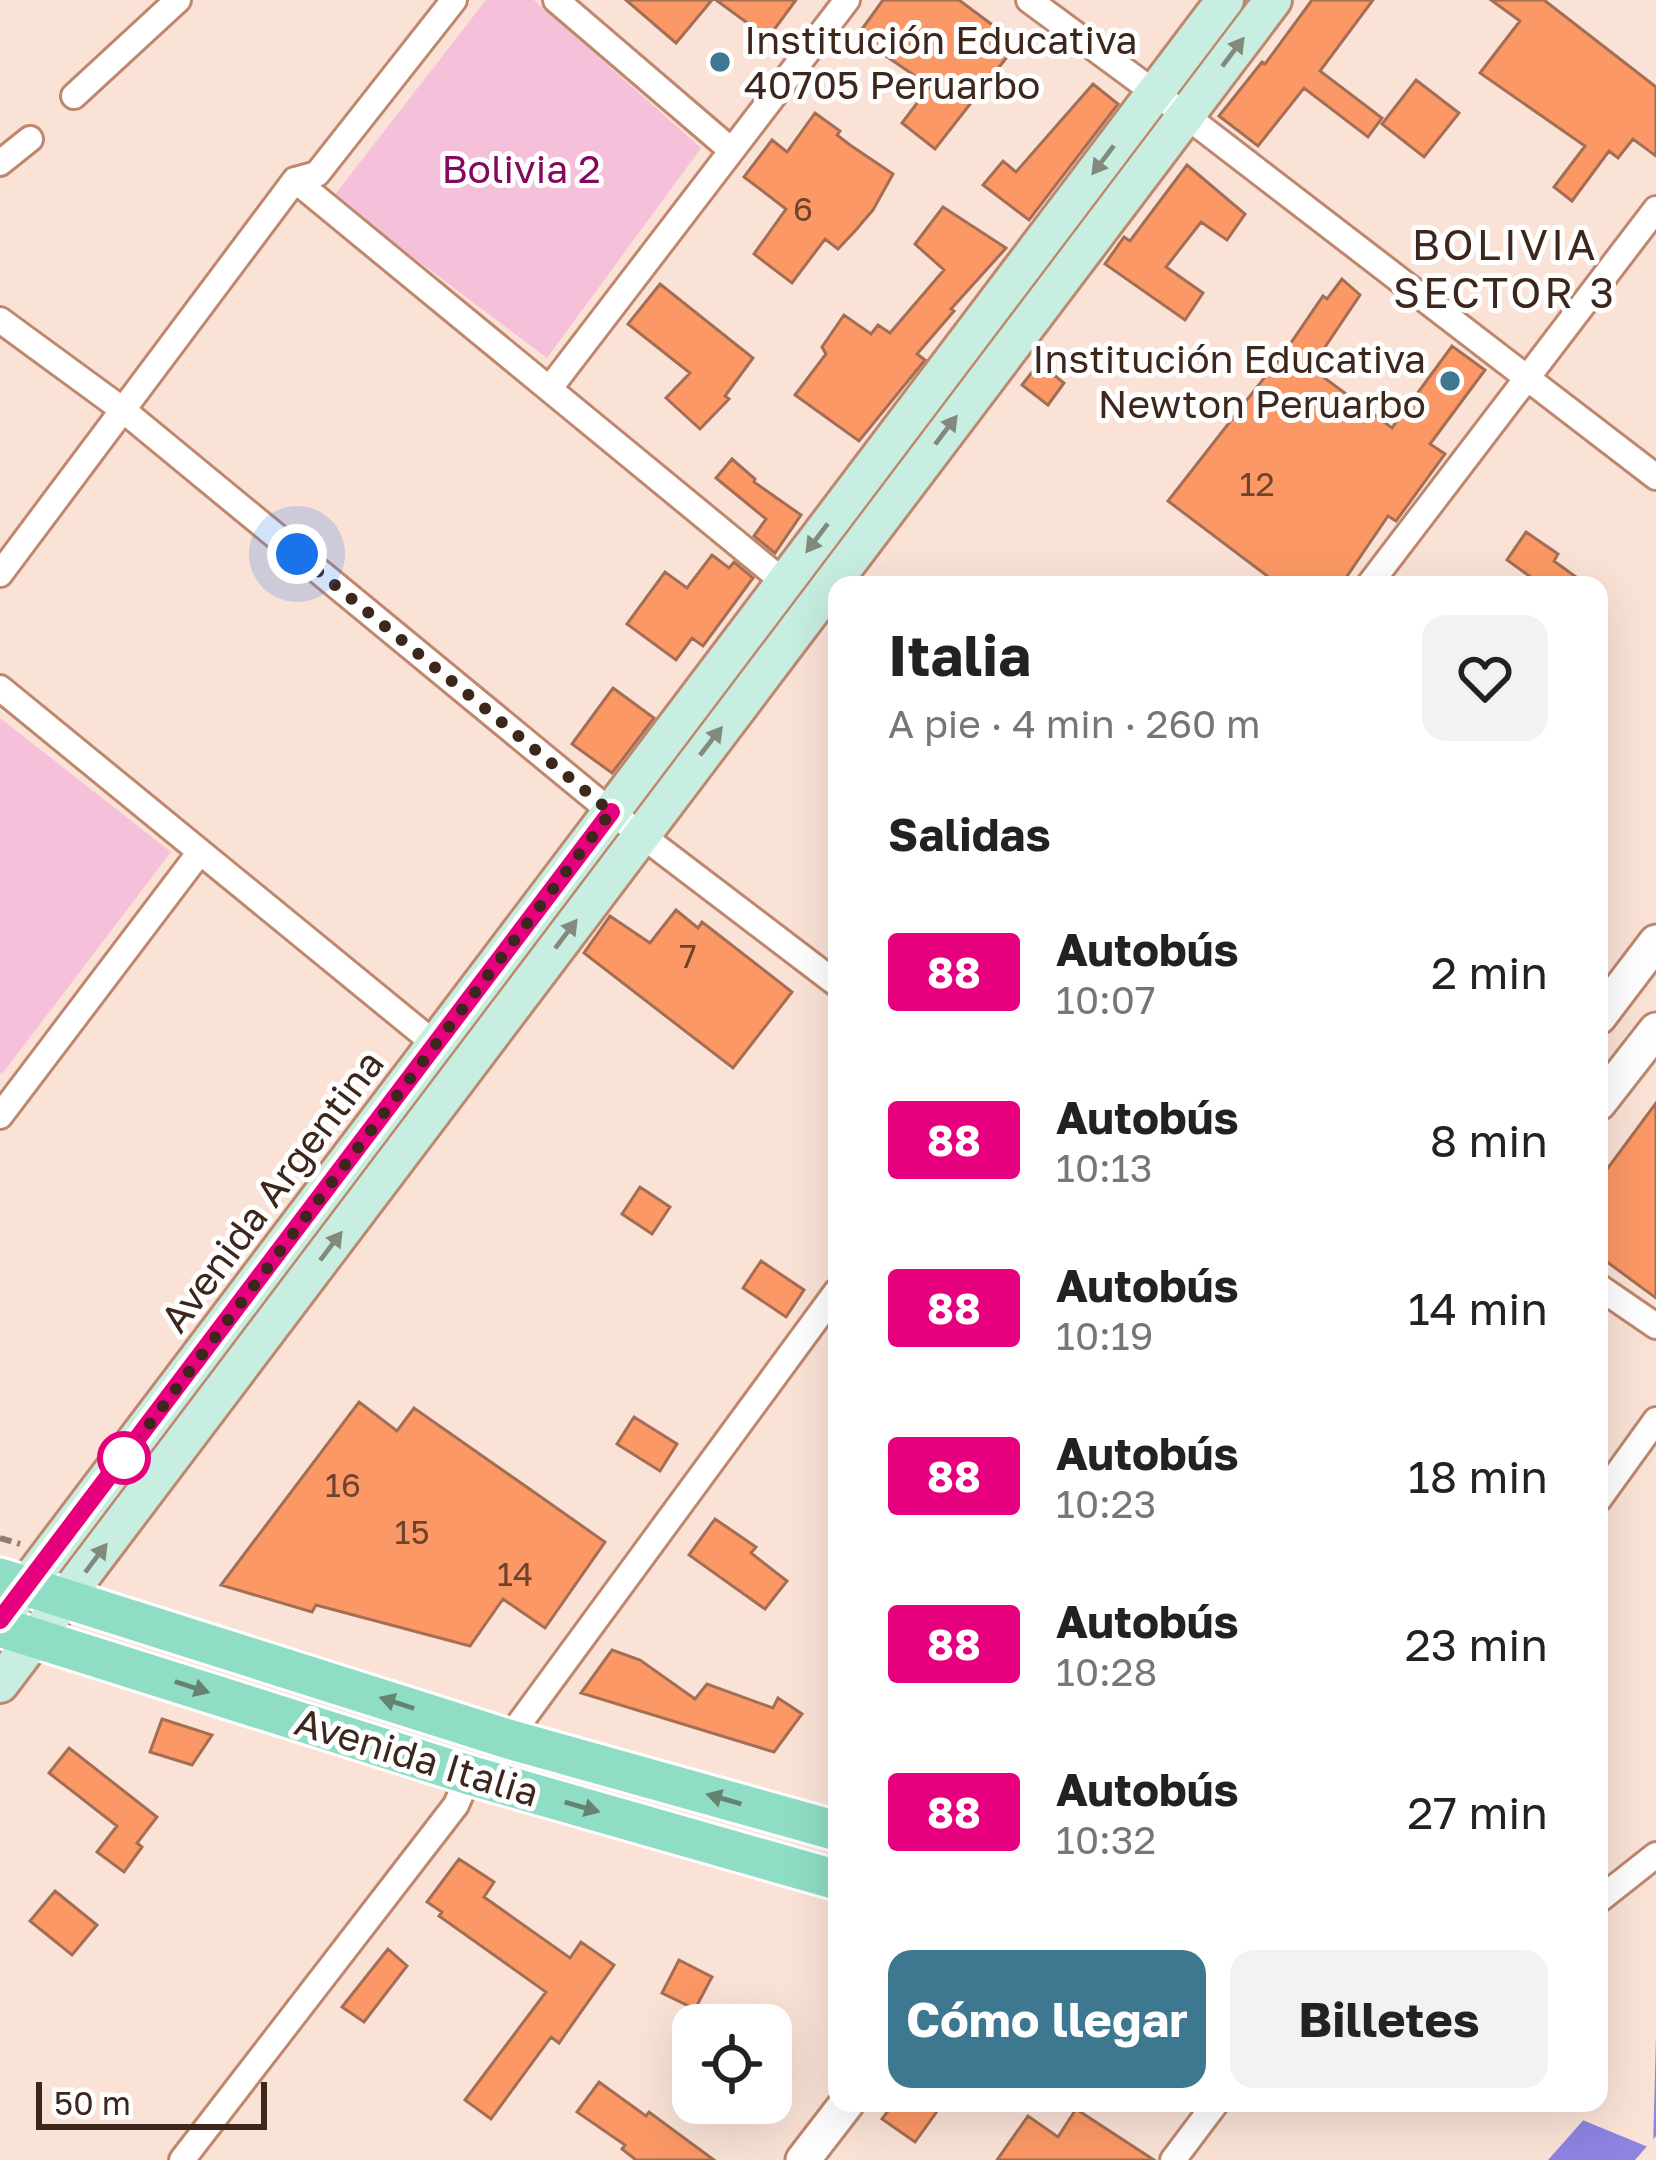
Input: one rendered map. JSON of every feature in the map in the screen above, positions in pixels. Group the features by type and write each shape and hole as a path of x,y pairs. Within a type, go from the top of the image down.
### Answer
{"main road":[{"name":"Avenida Argentina","path":"0,1684 12,1628 31,1588 435,1044 1225,0"},
{"name":"Avenida Argentina","path":"836,576 1273,0"},
{"name":"Avenida Argentina","path":"31,1588 640,834 828,586"},
{"name":"Avenida Italia","path":"31,1588 508,1739 828,1828"},
{"name":"Avenida Italia","path":"12,1628 470,1775 828,1877"}],"street":[{"path":"74,96 178,0"},
{"path":"0,574 295,180 316,174 454,0"},
{"path":"556,0 731,150"},
{"path":"550,388 847,0"},
{"path":"1029,0 1656,477"},
{"path":"0,163 30,139"},
{"path":"295,180 784,582"},
{"path":"1376,576 1656,209"},
{"path":"0,320 123,410 611,812 828,977"},
{"path":"0,688 435,1044"},
{"path":"1,1112 200,852"},
{"path":"1608,1005 1656,942"},
{"path":"1608,1091 1656,1030"},
{"path":"1608,1293 1656,1326"},
{"path":"508,1739 828,1303"},
{"path":"1608,1487 1656,1420"},
{"path":"182,2160 456,1804 470,1775"},
{"path":"1608,1893 1656,1855"},
{"path":"803,2160 840,2112"},
{"path":"1173,2160 1209,2112"}],"green space":[{"name":"Bolivia 2","path":"486,0 534,0 701,148 547,358 333,197"},
{"path":"1131,144 1141,152 839,551 829,543"},
{"path":"0,718 171,852 2,1074 0,1072"},
{"path":"412,1095 423,1103 108,1521 95,1512"}],"shaded area":[{"path":"1656,2038 1656,2136 1635,2160 1548,2160 1590,2112 1608,2112 1608,2092"}],"pier":[{"path":"1652,2033 1656,2035 1653,2149 1580,2119 1586,2112 1608,2112 1608,2085"}],"building":[{"path":"626,0 712,0 676,43"},
{"path":"716,0 796,0 768,38"},
{"path":"883,0 959,0 1006,35 995,48 1007,57 935,149 902,123 930,86 861,39 866,32 862,29"},
{"path":"1312,0 1373,0 1320,71 1382,118 1368,137 1304,88 1258,146 1219,116"},
{"path":"1491,0 1544,0 1656,87 1656,156 1633,139 1618,158 1609,151 1572,201 1554,187 1585,146 1480,73 1520,21"},
{"path":"1416,80 1459,113 1424,157 1382,124"},
{"path":"1093,84 1118,104 1029,220 983,185 1003,161 1016,172"},
{"path":"815,113 840,131 837,135 893,174 855,231 838,249 825,239 792,283 754,254 786,209 744,177 772,140 787,152"},
{"path":"1187,165 1245,214 1227,240 1201,222 1166,267 1203,293 1185,320 1105,264 1124,237 1130,241"},
{"path":"943,207 1006,248 951,309 954,311 917,354 925,360 859,441 795,395 826,354 822,347 844,315 871,334 878,325 890,333 944,270 915,244"},
{"path":"1342,279 1360,295 1311,368 1392,428 1452,346 1485,370 1430,444 1445,454 1396,521 1388,516 1347,576 1267,576 1168,501 1323,296 1327,299"},
{"path":"660,284 753,358 725,396 729,399 700,429 666,398 690,373 628,324"},
{"path":"1039,363 1064,383 1048,405 1022,385"},
{"path":"732,459 754,482 801,515 775,553 754,536 766,519 716,478"},
{"path":"1526,532 1558,554 1554,561 1575,576 1529,576 1507,560"},
{"path":"712,555 729,568 734,562 753,578 703,646 692,638 676,660 627,624 665,572 687,588"},
{"path":"613,688 654,718 612,773 572,744"},
{"path":"676,910 698,928 702,922 792,992 733,1068 584,953 610,916 650,943"},
{"path":"1656,1103 1656,1298 1608,1263 1608,1168"},
{"path":"640,1187 670,1207 652,1234 622,1214"},
{"path":"761,1261 804,1290 786,1317 743,1288"},
{"path":"359,1402 397,1431 414,1408 605,1542 545,1628 503,1599 470,1646 316,1605 312,1612 221,1585"},
{"path":"634,1417 677,1444 660,1471 617,1444"},
{"path":"715,1519 756,1547 751,1553 787,1581 765,1609 689,1555"},
{"path":"612,1650 640,1660 695,1699 707,1684 773,1708 778,1698 802,1714 774,1752 581,1693"},
{"path":"162,1719 212,1735 192,1765 150,1752"},
{"path":"69,1748 157,1817 137,1843 142,1847 124,1872 97,1852 117,1826 49,1773"},
{"path":"459,1859 494,1882 484,1897 570,1958 581,1942 614,1965 559,2043 551,2037 491,2119 465,2100 546,1992 439,1916 442,1912 427,1902"},
{"path":"55,1891 97,1925 72,1955 30,1921"},
{"path":"388,1949 407,1966 364,2022 342,2007"},
{"path":"679,1960 712,1977 698,2004 685,2004 662,1993"},
{"path":"599,2082 714,2160 636,2160 622,2149 625,2145 577,2112"},
{"path":"887,2112 937,2112 915,2142 882,2119"},
{"path":"1074,2112 1081,2112 1154,2160 997,2160 1028,2116 1058,2137"}],"bus line":[{"name":"88","path":"0,1620 611,812"}],"place":[{"name":"Institución Educativa 40705 Peruarbo","path":"720,62"},
{"name":"Institución Educativa Newton Peruarbo","path":"1450,381"}],"district":[{"name":"BOLIVIA SECTOR 3","path":"1505,269"}],"route":[{"path":"124,1458 611,812 297,554"}]}
